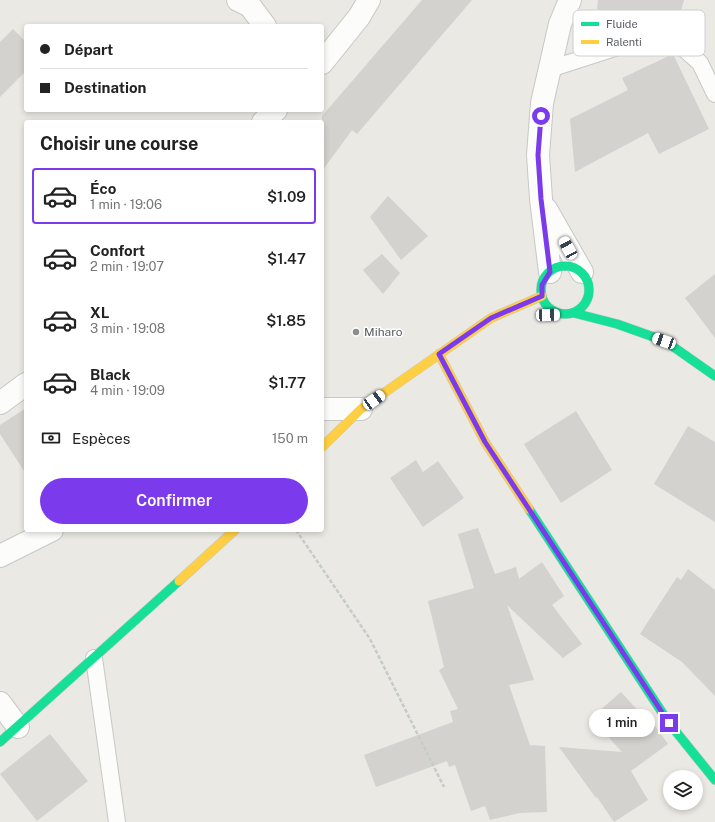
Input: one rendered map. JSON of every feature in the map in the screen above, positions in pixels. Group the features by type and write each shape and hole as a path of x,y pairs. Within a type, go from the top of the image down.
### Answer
{"street":[{"path":"238,0 250,6 264,24"},
{"path":"324,61 359,17 369,0"},
{"path":"550,272 541,199 538,155 542,103 560,24 570,0"},
{"path":"265,120 274,112"},
{"path":"541,199 586,281 599,301"},
{"path":"562,314 549,308 544,302 542,296 542,285 550,272 556,268 567,266 586,281 589,298 581,309 574,313"},
{"path":"324,445 361,409 491,318 542,296"},
{"path":"608,312 617,324"},
{"path":"546,315 574,313 617,324 664,341 715,376"},
{"path":"491,318 515,317"},
{"path":"439,354 485,442 669,723 715,780"},
{"path":"0,403 24,385"},
{"path":"324,409 361,409"},
{"path":"0,556 48,532"},
{"path":"0,742 233,532"},
{"path":"0,703 18,727"}],"lane":[{"path":"550,69 591,56"},
{"path":"692,56 700,63 715,94"},
{"path":"94,658 117,822"}],"path":[{"path":"297,532 370,639 444,787"}],"building":[{"path":"422,0 472,0 357,134 352,130 324,168 324,120 322,120 322,116"},
{"path":"598,0 684,0 681,10 597,9"},
{"path":"13,29 24,40 24,73 0,97 0,42"},
{"path":"669,56 674,56 709,129 659,154 648,133 575,172 570,119 628,90 622,78"},
{"path":"388,196 428,236 401,260 370,217"},
{"path":"382,254 400,273 383,294 363,270"},
{"path":"715,274 715,338 685,298"},
{"path":"24,409 24,471 0,434 0,425"},
{"path":"576,411 612,470 561,503 524,444"},
{"path":"688,426 715,442 715,522 654,484"},
{"path":"416,460 423,472 438,461 464,498 423,527 390,478"},
{"path":"478,528 495,574 516,567 519,579 542,562 564,596 552,605 582,644 563,658 507,605 534,680 509,685 530,745 545,746 547,812 520,813 490,820 485,806 471,811 455,765 449,767 447,761 376,787 364,755 453,722 450,711 458,709 439,670 444,667 428,601 474,588 458,534"},
{"path":"688,569 715,590 715,696 682,662 640,634 677,577 681,580"},
{"path":"621,692 651,725 653,723 668,744 631,771 648,800 614,822 559,747 622,752 591,718"},
{"path":"50,734 88,781 37,821 0,774"}],"traffic: fast":[{"path":"560,266 570,266 582,273 589,285 589,290 589,295 582,307 570,314 560,314 552,310 545,303 541,295 541,285 545,277 552,270 560,266"},
{"path":"574,313 617,324 665,341 715,376"},
{"path":"529,509 669,723 715,780"},
{"path":"0,742 179,581"}],"traffic: slow":[{"path":"324,445 361,409 491,318 542,296"},
{"path":"439,354 485,442 529,509"},
{"path":"179,581 233,532"}],"place":[{"name":"Miharo","path":"356,332"}],"route":[{"path":"541,116 538,155 541,199 550,272 545,277 542,285 542,296 491,318 439,354 485,442 669,723"}]}
